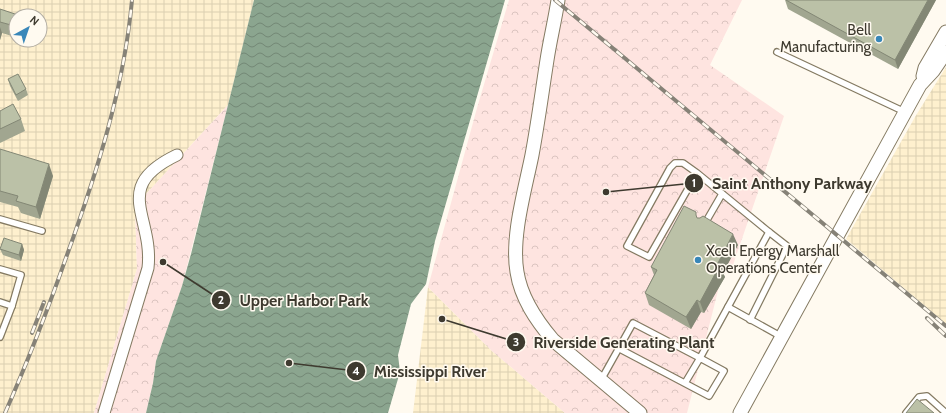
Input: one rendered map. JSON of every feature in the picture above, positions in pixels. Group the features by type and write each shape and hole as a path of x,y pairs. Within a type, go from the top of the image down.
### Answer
{"street":[{"path":"558,0 547,60 540,114 517,232 515,252 521,291 531,311 553,340 640,413"},
{"path":"740,413 920,85 933,71 942,55 946,32"},
{"path":"104,413 148,268 149,249 139,196 142,182 149,172 177,155"}],"lane":[{"path":"777,52 905,112"},
{"path":"697,173 649,257 628,246 670,168 675,163 683,163 697,173 787,246 750,320"},
{"path":"704,226 722,194"},
{"path":"0,219 42,231"},
{"path":"685,384 769,232"},
{"path":"0,269 21,275 12,306 0,337"},
{"path":"0,302 12,306"},
{"path":"728,308 782,337"},
{"path":"601,380 618,348 633,323 724,371 709,396 618,348"},
{"path":"906,413 918,397 927,396 946,413"}],"shaded area":[{"path":"0,0 254,0 228,105 135,206 137,269 94,413 0,413"},
{"path":"946,67 946,324 846,239 915,117"},
{"path":"428,287 492,351 565,413 413,413"}],"green space":[{"path":"509,0 742,0 710,65 784,116 732,268 722,275 687,413 565,413 492,351 428,287 477,108"},
{"path":"228,105 182,286 156,361 153,383 146,413 94,413 137,269 135,206"}],"water":[{"path":"254,0 505,0 435,241 426,284 411,304 398,355 400,372 388,413 146,413 153,383 156,361 182,286 191,254"}],"building":[{"name":"Bell Manufacturing","path":"786,0 928,0 895,60"},
{"path":"0,9 8,12 8,24 0,22"},
{"path":"18,74 26,89 16,95 8,79"},
{"path":"13,104 21,119 0,129 0,111"},
{"path":"0,149 49,164 36,207 16,201 18,196 0,191"},
{"name":"Xcell Energy Marshall Operations Center","path":"684,206 696,212 697,218 703,216 733,234 718,263 720,265 700,302 697,300 686,317 645,293 657,270 651,267"},
{"path":"4,238 22,244 19,255 0,249"},
{"path":"917,399 934,413 906,413"}],"railway":[{"path":"5,413 53,295 99,161 123,65 132,0"},
{"path":"555,0 946,326"},
{"path":"32,333 44,302"},
{"path":"927,318 946,336"}],"place":[{"name":"Bell Manufacturing","path":"879,39"},
{"name":"Saint Anthony Parkway","path":"606,192"},
{"name":"Xcell Energy Marshall Operations Center","path":"698,260"},
{"name":"Upper Harbor Park","path":"163,262"},
{"name":"Riverside Generating Plant","path":"442,319"},
{"name":"Mississippi River","path":"289,363"}]}
